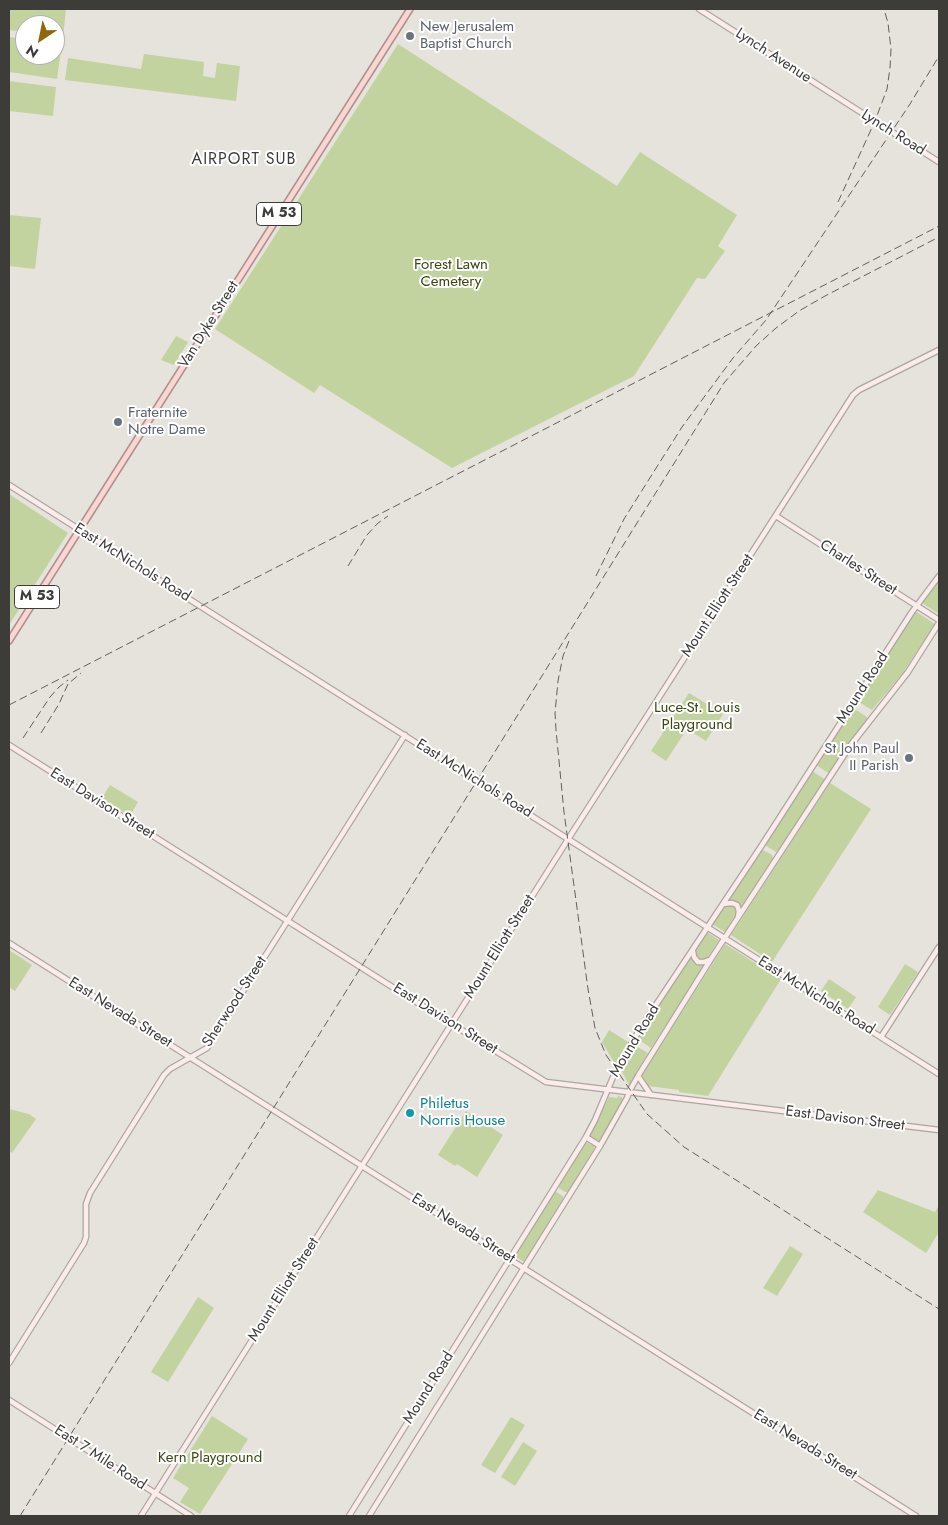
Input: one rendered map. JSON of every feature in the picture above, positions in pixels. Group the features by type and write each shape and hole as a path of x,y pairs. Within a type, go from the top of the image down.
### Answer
{"main road":[{"name":"Van Dyke Street","path":"9,641 410,9"},
{"name":"Lynch Avenue","path":"699,9 847,104"},
{"name":"Lynch Road","path":"847,104 939,162"},
{"name":"Mount Elliott Street","path":"141,1516 568,839 853,395 939,350"},
{"name":"East McNichols Road","path":"9,485 939,1074"},
{"name":"Charles Street","path":"776,516 939,622"},
{"name":"Mound Road","path":"349,1516 586,1137 623,1056 917,606 939,576"},
{"name":"Mound Road","path":"369,1516 600,1146 638,1076 711,959 850,746 908,672 939,622"},
{"name":"Sherwood Street","path":"9,1363 84,1242 86,1237 86,1204 90,1193 164,1075 170,1069 207,1048 404,735"},
{"name":"East Davison Street","path":"9,745 546,1082 939,1130"},
{"path":"722,905 728,903 736,905 739,911 738,919"},
{"name":"East Nevada Street","path":"9,943 916,1516"},
{"path":"881,1037 939,947"},
{"path":"693,950 694,957 698,962 711,959"},
{"path":"638,1076 651,1095"},
{"path":"586,1137 600,1146"},
{"name":"East 7 Mile Road","path":"9,1400 191,1516"}],"green space":[{"path":"9,9 66,9 65,18 65,15 15,15 15,31 9,30"},
{"path":"9,37 15,38 15,65 59,65 57,79 9,72"},
{"name":"Forest Lawn Cemetery","path":"398,44 617,186 640,152 737,215 718,246 725,251 705,279 697,278 634,376 452,468 320,385 314,393 215,329"},
{"path":"144,54 204,62 203,76 215,78 217,63 240,66 236,101 65,80 68,58 141,69"},
{"path":"9,81 56,87 53,116 9,111"},
{"path":"9,215 41,218 35,269 9,266"},
{"path":"176,336 188,342 174,365 161,360"},
{"path":"9,494 68,533 9,625"},
{"path":"939,579 939,614 922,603"},
{"path":"915,611 935,624 902,674 872,710 857,701"},
{"name":"Luce-St. Louis Playground","path":"689,693 723,714 706,741 687,729 666,761 651,751"},
{"path":"853,708 867,717 867,720 830,774 816,765"},
{"path":"812,771 826,780 776,852 765,845 765,842"},
{"path":"830,783 871,809 772,962 731,935"},
{"path":"110,785 138,802 130,816 102,798"},
{"path":"761,849 772,855 773,858 740,907 734,901 727,900"},
{"path":"731,904 737,912 725,932 712,924 723,905"},
{"path":"707,932 719,940 708,957 700,960 694,952"},
{"path":"725,944 781,979 708,1096 648,1086 642,1075"},
{"path":"9,950 32,965 15,991 9,987"},
{"path":"691,957 696,963 704,964 705,966 651,1048 638,1039"},
{"path":"905,964 918,972 890,1015 878,1007"},
{"path":"829,979 856,997 848,1009 821,991"},
{"path":"609,1030 628,1042 615,1064 602,1042"},
{"path":"634,1045 648,1053 629,1085 620,1068"},
{"path":"618,1096 622,1097 623,1100 600,1140 597,1141 590,1137 590,1135 609,1097 617,1098"},
{"path":"9,1109 29,1114 36,1119 12,1153 9,1151"},
{"path":"466,1111 503,1135 477,1177 438,1155"},
{"path":"585,1142 594,1146 594,1149 568,1192 565,1192 558,1185"},
{"path":"878,1190 935,1212 939,1205 939,1232 926,1253 863,1212"},
{"path":"554,1192 563,1196 563,1199 524,1262 515,1256"},
{"path":"790,1246 803,1254 777,1296 763,1288"},
{"path":"198,1297 214,1308 168,1382 151,1372"},
{"name":"Kern Playground","path":"212,1416 248,1439 200,1514 180,1502 189,1488 173,1478"},
{"path":"511,1417 525,1425 495,1473 481,1465"},
{"path":"523,1442 537,1451 515,1486 501,1477"}],"railway":[{"path":"838,202 875,121 887,89 891,49 888,23 884,9"},
{"path":"596,576 624,519 682,427 733,358 766,320 910,104 939,56"},
{"path":"9,705 939,226"},
{"path":"20,1516 724,383 756,346 799,311 939,237"},
{"path":"348,566 367,535 378,523 388,516"},
{"path":"569,641 563,656 558,681 555,713 556,730 564,812 588,989 595,1028 606,1055 647,1114 684,1147 939,1309"},
{"path":"41,733 59,704 68,684 81,673"},
{"path":"23,738 50,697 68,680"}],"place":[{"name":"New Jerusalem Baptist Church","path":"410,36"},
{"name":"Fraternite Notre Dame","path":"118,422"},
{"name":"St John Paul II Parish","path":"909,758"},
{"name":"Philetus Norris House","path":"410,1113"}],"district":[{"name":"AIRPORT SUB","path":"244,160"}]}
